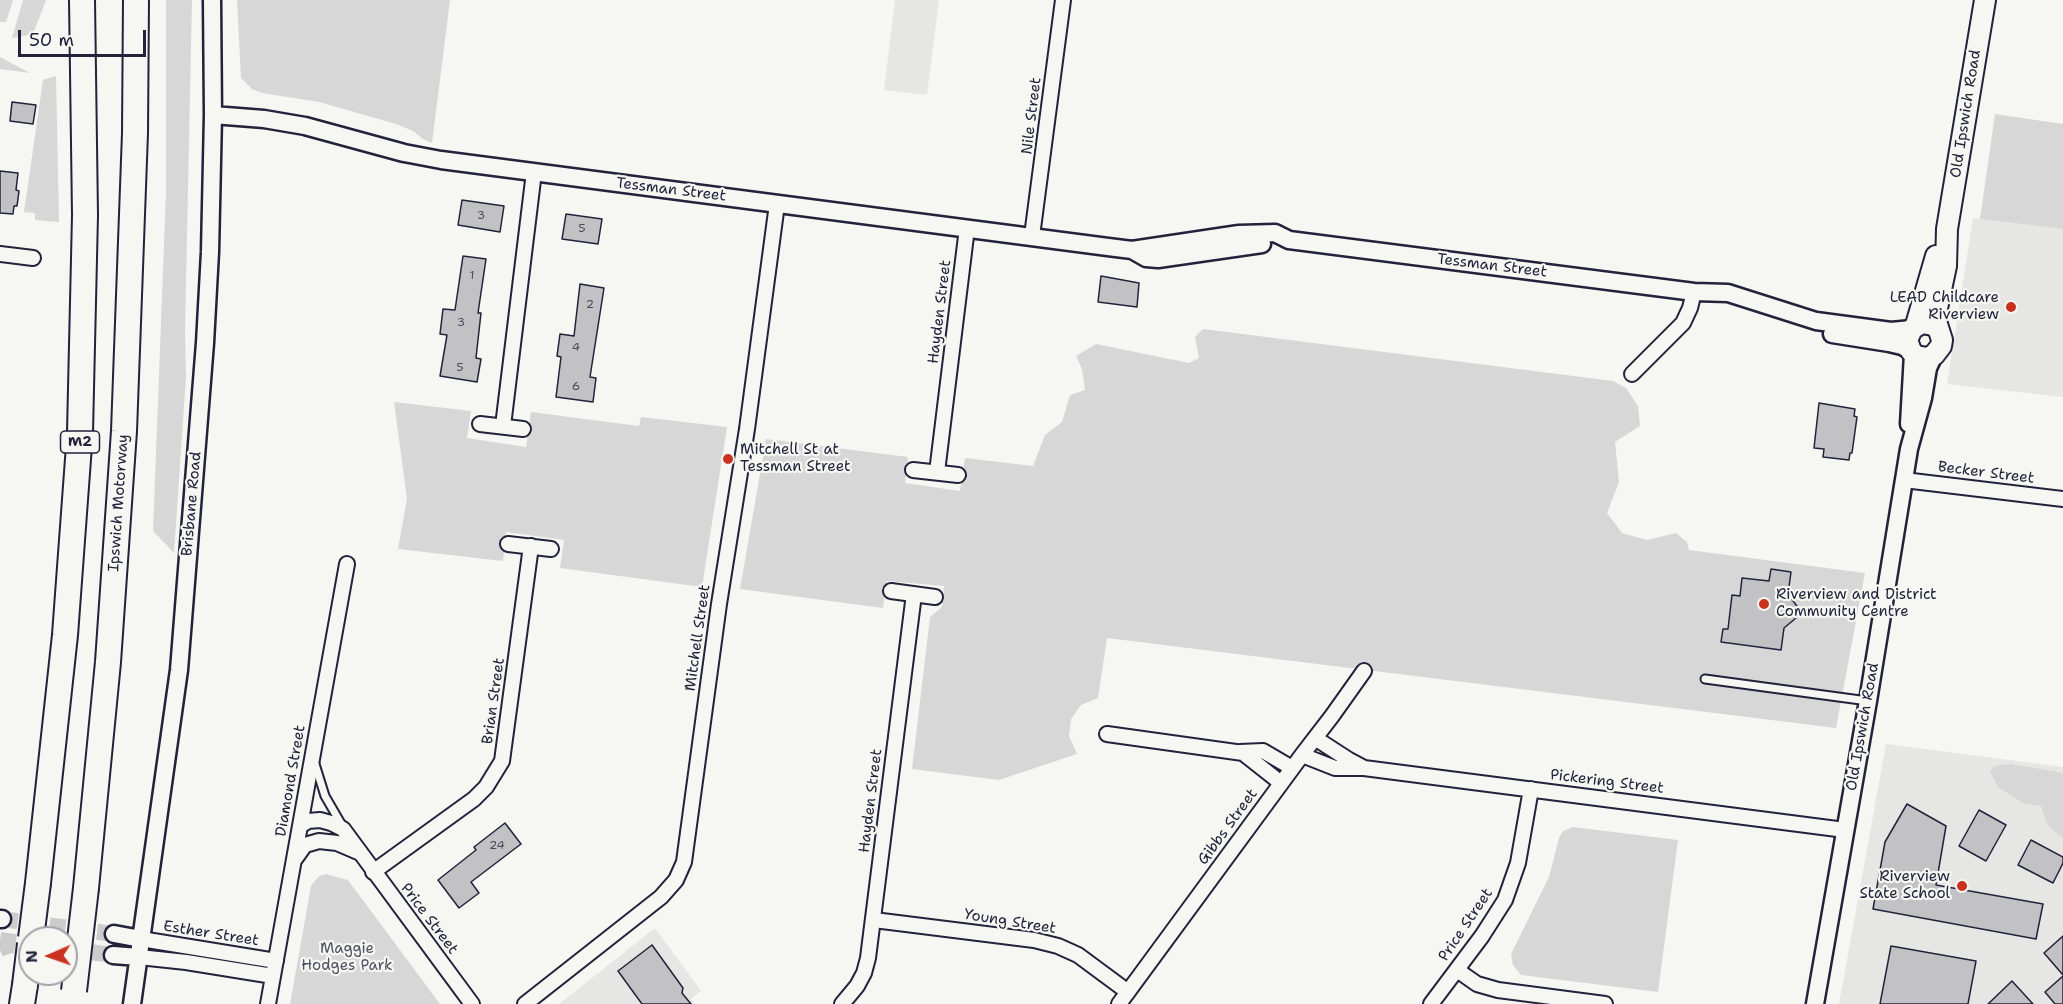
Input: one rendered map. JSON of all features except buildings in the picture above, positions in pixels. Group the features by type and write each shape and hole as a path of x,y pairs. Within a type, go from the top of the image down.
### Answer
{"highway":[{"name":"M2","path":"33,926 65,634 80,432 85,226 82,0"},
{"name":"Ipswich Motorway","path":"73,997 108,662 123,442 135,156 136,0"}],"main road":[{"name":"Old Ipswich Road","path":"1938,329 1936,313 1946,266 1947,229 1985,0"},
{"name":"Old Ipswich Road","path":"1914,327 1947,229"},
{"path":"1928,324 1938,329 1942,340 1939,351 1924,358 1912,353 1907,340 1914,327 1928,324"}],"street":[{"name":"Brisbane Road","path":"132,1004 179,670 210,252 213,115 212,0"},
{"name":"Nile Street","path":"1032,236 1063,0"},
{"name":"Tessman Street","path":"213,115 286,122 404,153 441,160 1132,250 1258,233 1275,233 1289,240 1694,292 1728,293 1827,322 1891,331 1914,327"},
{"path":"503,426 534,172"},
{"name":"Mitchell Street","path":"525,1004 661,897 676,880 684,861 719,604 747,429 777,204"},
{"name":"Hayden Street","path":"937,472 967,228"},
{"path":"0,254 33,258"},
{"name":"Tessman Street","path":"1694,292 1808,329 1889,343 1902,346 1912,353"},
{"path":"1632,374 1683,323 1694,292"},
{"name":"Old Ipswich Road","path":"1909,449 1910,387 1914,366 1912,353"},
{"name":"Old Ipswich Road","path":"1815,1004 1909,449 1923,398 1928,368 1934,355"},
{"path":"480,423 523,429"},
{"path":"913,470 958,475"},
{"name":"Becker Street","path":"1904,480 2063,499"},
{"path":"508,544 551,549"},
{"name":"Brian Street","path":"373,872 474,799 486,787 502,761 531,546"},
{"name":"Diamond Street","path":"268,1004 346,564"},
{"path":"891,591 935,597"},
{"name":"Hayden Street","path":"842,1004 857,986 864,973 874,920 914,594"},
{"name":"Gibbs Street","path":"1119,1004 1364,671"},
{"path":"1107,734 1247,754 1281,783"},
{"name":"Pickering Street","path":"1315,738 1364,768"},
{"path":"1238,752 1263,751 1292,768"},
{"name":"Pickering Street","path":"1302,755 1335,768 1364,768 1845,830"},
{"name":"Price Street","path":"1431,1004 1482,936 1505,900 1518,863 1531,789"},
{"name":"Price Street","path":"300,826 312,820 327,821 340,827 472,1004"},
{"path":"300,826 312,842"},
{"path":"292,867 301,850 312,842 332,841 360,853"},
{"name":"Young Street","path":"874,920 1034,940 1058,946 1078,955 1128,992"},
{"path":"114,934 141,939"},
{"name":"Esther Street","path":"141,939 276,961"},
{"path":"113,955 186,962 273,976"},
{"path":"1457,970 1477,984 1486,987 1605,1004"}],"lane":[{"path":"1704,679 1868,700"},
{"path":"313,752 321,788 350,838"}],"shaded area":[{"path":"895,0 939,0 927,95 884,90"},
{"name":"LEAD Childcare Riverview","path":"1973,218 2063,229 2063,397 1947,384"},
{"name":"Riverview State School","path":"1886,744 2063,767 2063,1004 1839,1004"},
{"path":"655,928 701,991 691,999 695,1004 559,1004"}],"green space":[{"path":"0,0 13,0 6,22 0,22"},
{"path":"23,0 46,0 33,34 12,38"},
{"path":"166,0 192,0 186,377 174,553 153,531 166,192"},
{"path":"237,0 450,0 432,143 396,124 319,102 262,93 252,89 241,78"},
{"path":"0,57 30,73 0,69"},
{"path":"56,76 59,222 35,220 35,213 24,212 43,80"},
{"path":"1995,114 2063,124 2063,229 1980,219"},
{"path":"1203,329 1613,381 1626,388 1638,406 1640,426 1615,442 1619,482 1607,513 1622,533 1647,540 1676,533 1687,542 1689,550 1865,573 1836,728 1107,638 1098,698 1081,705 1071,719 1069,736 1077,754 999,780 912,769 930,617 942,607 944,586 887,581 883,608 740,589 766,439 908,457 905,483 960,491 965,458 1033,466 1045,435 1062,422 1070,395 1085,390 1082,369 1076,356 1096,344 1189,363 1199,358 1195,337"},
{"path":"394,402 471,411 467,438 526,447 531,412 639,426 641,417 727,427 702,587 560,568 564,540 506,532 503,561 398,549 407,499"},
{"path":"2011,764 2063,773 2063,838 2048,826 2041,806 2023,803 1998,787 1990,772 1995,766"},
{"path":"1573,827 1678,840 1658,992 1521,975 1513,965 1511,954 1549,877 1559,838 1563,831"},
{"name":"Maggie Hodges Park","path":"326,874 348,880 440,1004 290,1004 311,886 319,876"}],"tunnel":[{"path":"2,919 114,934"},
{"path":"0,940 18,942"},
{"path":"0,950 18,945"},
{"path":"78,951 113,955"}],"place":[{"name":"LEAD Childcare Riverview","path":"2011,307"},
{"name":"Mitchell St at Tessman Street","path":"728,459"},
{"name":"Riverview and District Community Centre","path":"1764,604"},
{"name":"Riverview State School","path":"1962,886"}]}
